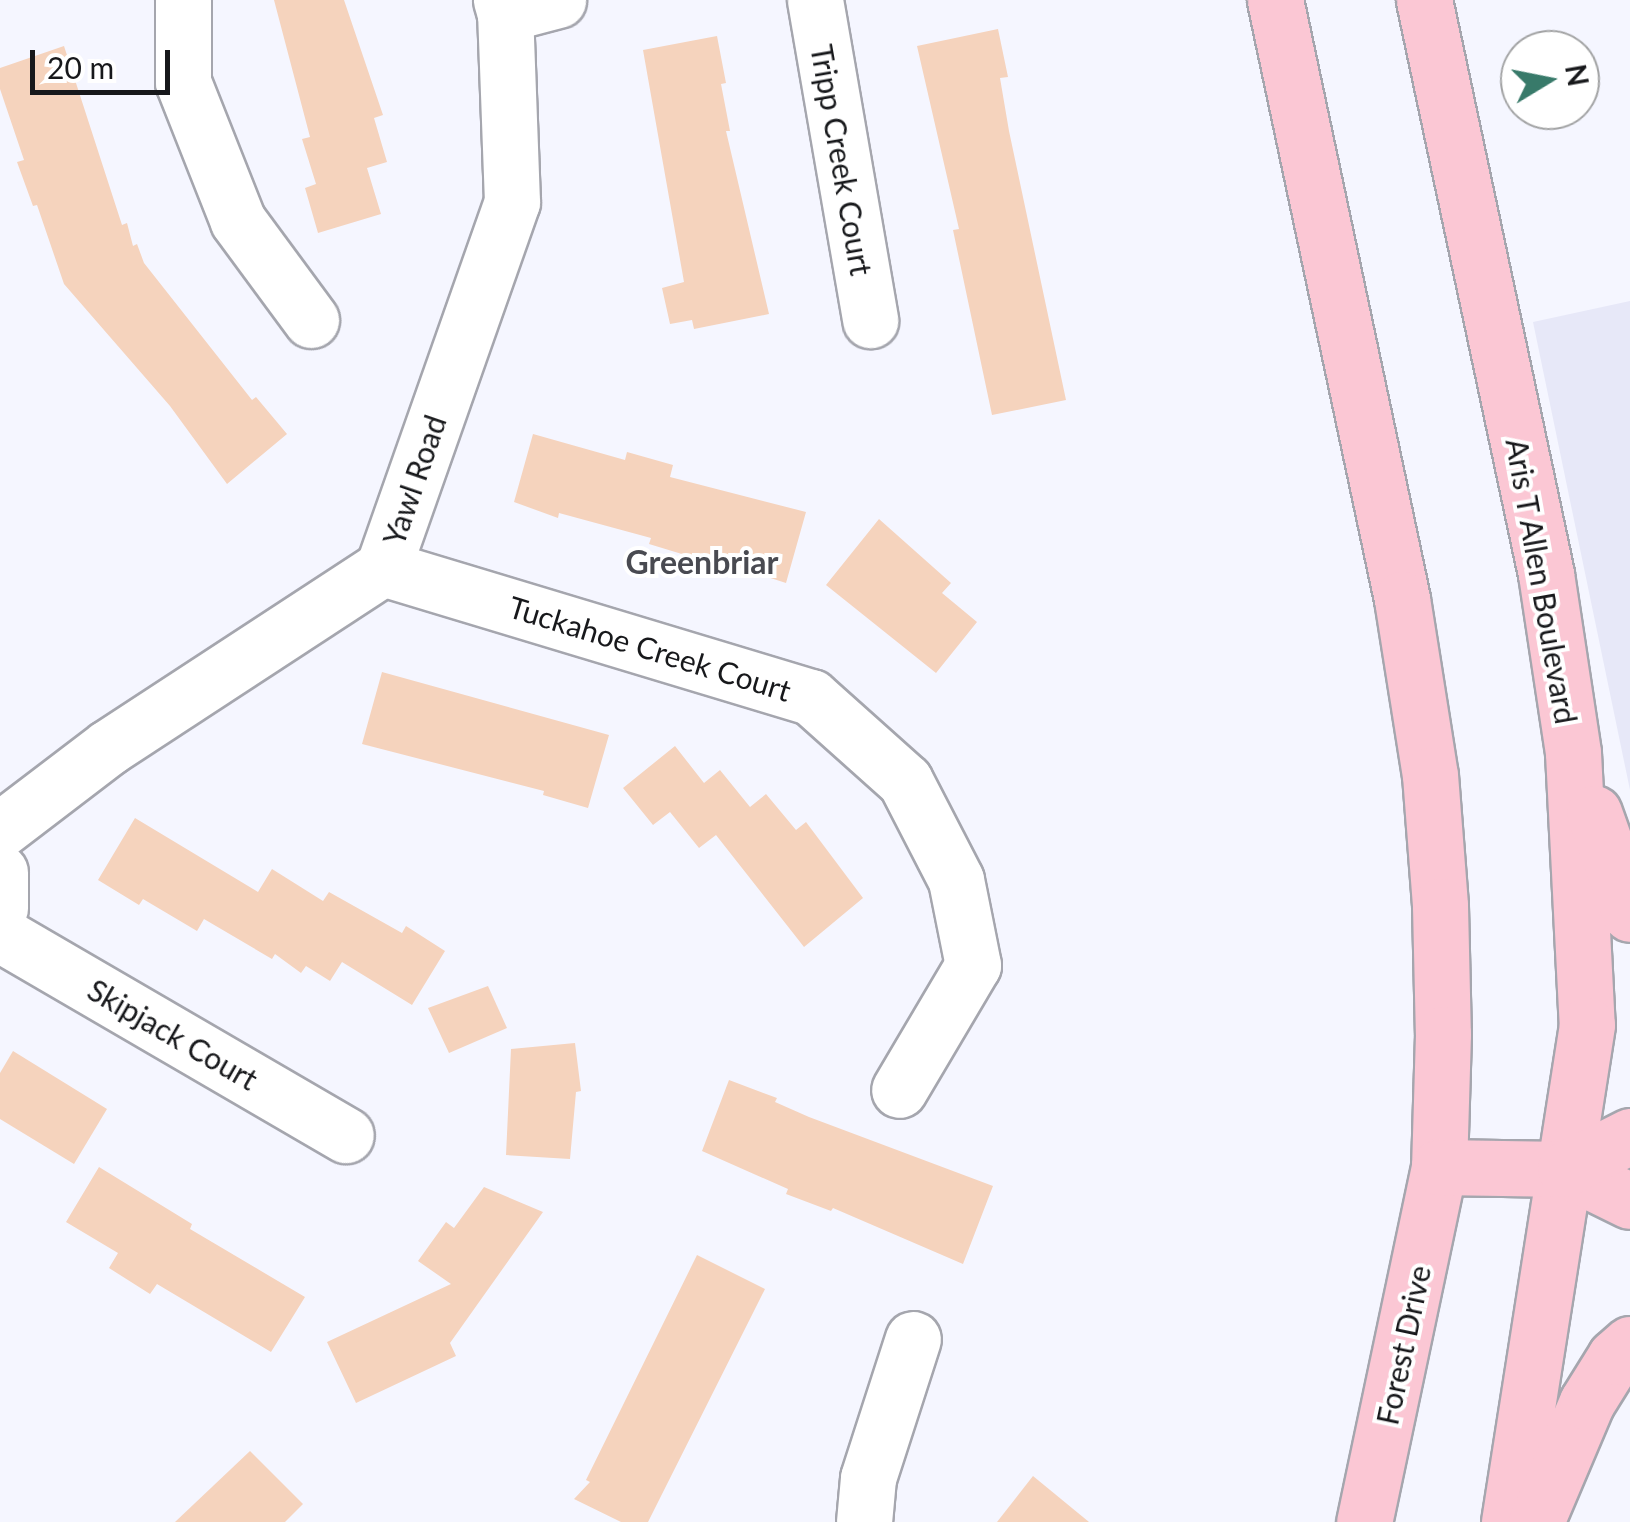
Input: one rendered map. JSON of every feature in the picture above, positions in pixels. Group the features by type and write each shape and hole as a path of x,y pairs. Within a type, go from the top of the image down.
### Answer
{"main road":[{"path":"1275,0 1402,599 1430,775 1444,1034 1439,1167 1565,1169 1630,1200"},
{"name":"Aris T Allen Boulevard","path":"1424,0 1546,574 1573,754 1587,1026 1565,1169"},
{"path":"1573,754 1630,914"},
{"path":"1565,1169 1630,1136"},
{"name":"Forest Drive","path":"1364,1522 1439,1167"},
{"path":"1509,1522 1565,1169"},
{"path":"1536,1522 1588,1402 1615,1357 1630,1344"}],"street":[{"path":"183,0 183,82 238,221 311,320"},
{"path":"503,7 558,0"},
{"name":"Tripp Creek Court","path":"815,0 870,320"},
{"name":"Yawl Road","path":"0,830 109,747 383,568 512,202 503,7"},
{"name":"Tuckahoe Creek Court","path":"383,568 811,697 905,781 956,880 973,965 899,1090"},
{"path":"0,872 0,908"},
{"name":"Skipjack Court","path":"0,934 346,1135"},
{"path":"864,1522 868,1478 912,1339"}],"shaded area":[{"path":"1630,301 1630,790 1533,322"}],"building":[{"path":"274,0 344,0 383,115 374,118 387,162 367,168 381,214 318,233 305,188 316,184 302,139 310,137"},
{"path":"998,29 1008,77 1000,78 1009,131 1066,400 992,415 953,230 959,229 917,46"},
{"path":"717,36 726,83 721,84 730,131 726,131 769,314 694,329 692,320 670,324 662,288 684,282 643,50"},
{"path":"64,46 122,225 127,223 133,246 137,244 144,263 252,400 256,397 287,434 227,484 170,406 64,284 37,205 33,206 17,162 24,160 0,89 0,68"},
{"path":"533,434 625,460 627,452 673,465 670,477 806,512 786,583 696,554 695,558 649,544 651,538 559,513 558,518 514,502"},
{"path":"879,519 951,583 942,593 977,622 936,673 826,585"},
{"path":"382,672 609,735 588,808 543,795 544,791 362,744"},
{"path":"675,746 704,783 720,770 750,807 766,794 796,830 806,822 863,898 804,947 716,835 699,848 670,812 653,825 623,788"},
{"path":"135,818 258,892 272,869 323,901 329,892 402,933 406,926 445,951 412,1005 342,962 330,981 306,966 301,973 275,954 272,959 204,919 197,931 143,899 139,905 98,880"},
{"path":"488,986 507,1028 449,1053 428,1008"},
{"path":"575,1043 581,1091 576,1092 570,1159 506,1155 511,1049"},
{"path":"13,1051 107,1109 74,1164 0,1119 0,1073"},
{"path":"729,1080 777,1098 775,1102 809,1117 993,1186 963,1264 833,1208 831,1211 786,1194 788,1189 702,1151"},
{"path":"99,1167 192,1224 190,1229 305,1297 271,1352 157,1284 150,1294 109,1268 118,1253 66,1222"},
{"path":"484,1187 543,1212 450,1343 456,1356 356,1403 327,1342 451,1284 418,1261 446,1222 454,1228"},
{"path":"697,1255 765,1289 648,1522 621,1522 574,1499 590,1482 586,1480"},
{"path":"250,1451 303,1504 285,1522 175,1522"},
{"path":"1033,1476 1089,1522 997,1522"}],"district":[{"name":"Greenbriar","path":"702,562"}]}
